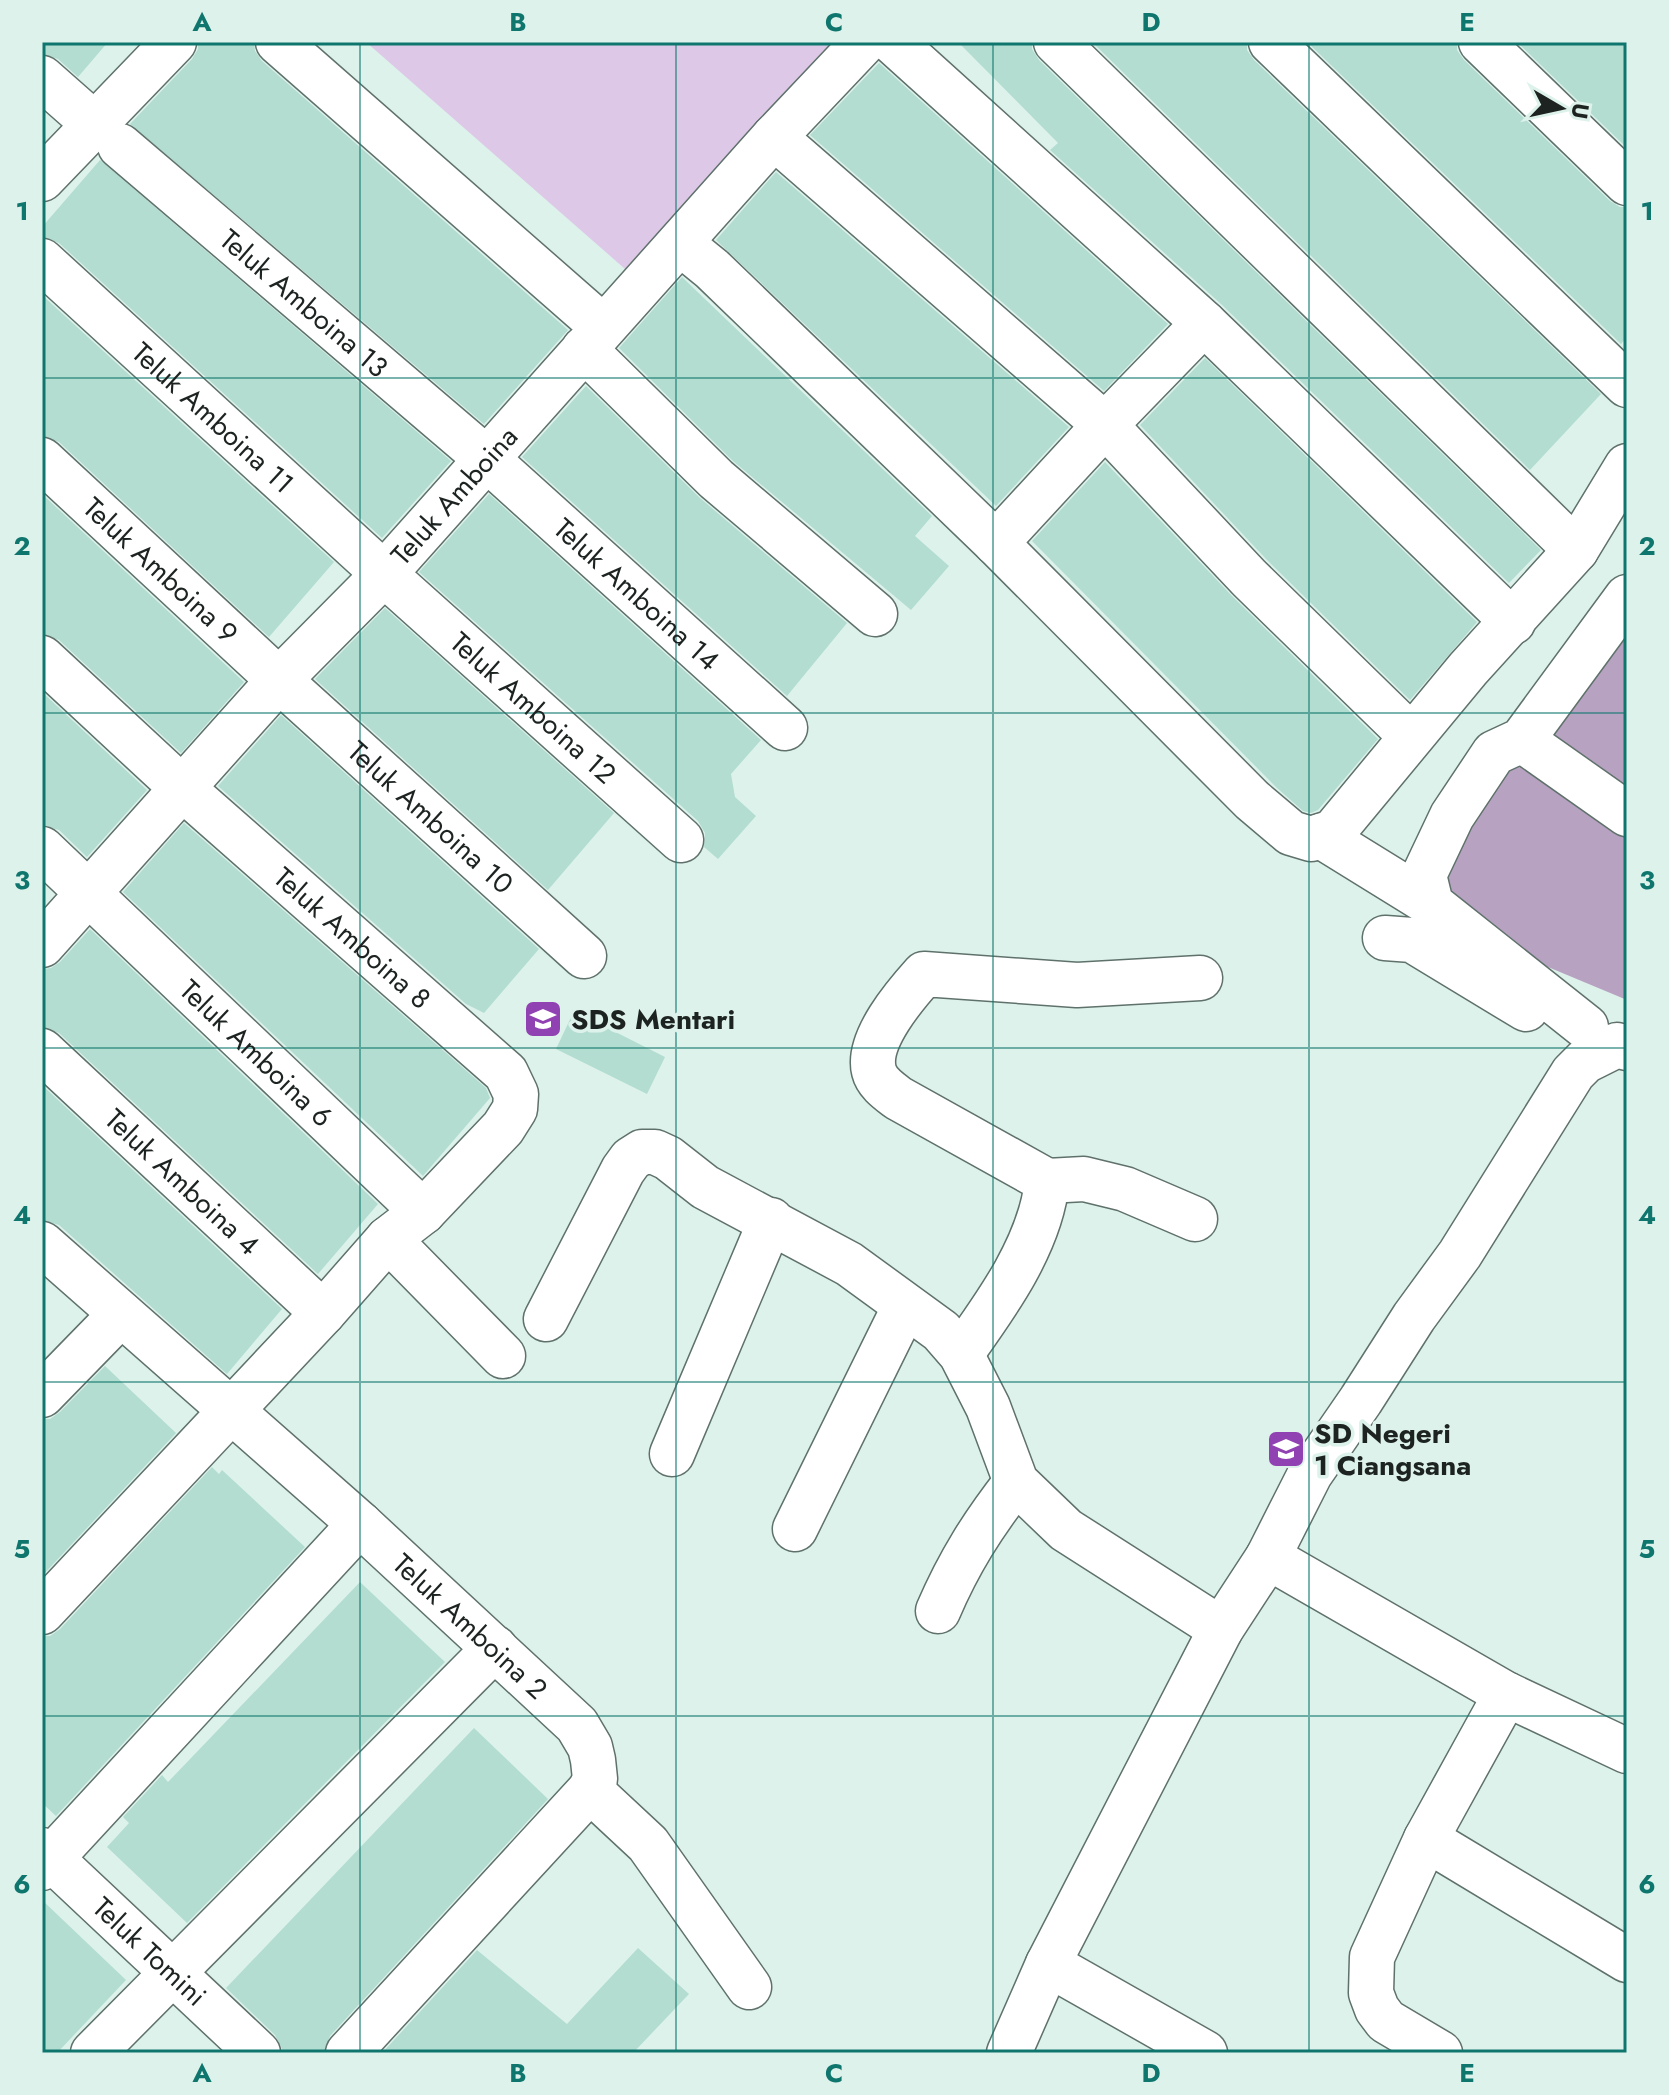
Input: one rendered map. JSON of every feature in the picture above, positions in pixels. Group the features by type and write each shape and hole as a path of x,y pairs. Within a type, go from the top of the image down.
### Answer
{"street":[{"path":"42,179 107,134 174,42"},
{"path":"278,42 594,338 716,479 875,614"},
{"name":"Teluk Amboina","path":"42,945 279,680 384,574 488,460 774,137 864,42"},
{"path":"893,42 1204,323 1513,622"},
{"path":"1056,42 1576,550"},
{"path":"1271,42 1627,385"},
{"path":"1481,42 1627,183"},
{"name":"Teluk Amboina 13","path":"42,78 488,460"},
{"path":"774,137 1105,425 1249,578 1411,736"},
{"path":"680,243 712,269 996,543 1252,800 1291,833 1311,839 1333,832 1468,669 1576,550 1627,466"},
{"name":"Teluk Amboina 11","path":"42,261 384,574"},
{"path":"996,543 1204,323"},
{"name":"Teluk Amboina 9","path":"42,460 279,680"},
{"name":"Teluk Amboina 14","path":"488,460 785,728"},
{"name":"Teluk Amboina 12","path":"384,574 681,840"},
{"path":"1431,904 1424,875 1452,816 1494,753 1522,740 1627,597"},
{"name":"Teluk Amboina 8","path":"42,658 182,788 506,1073 516,1094 515,1109 503,1128 423,1212"},
{"name":"Teluk Amboina 10","path":"279,680 584,956"},
{"path":"1522,740 1627,814"},
{"path":"1321,836 1431,904 1610,1040"},
{"name":"Teluk Amboina 6","path":"42,849 423,1212"},
{"path":"1385,938 1412,940 1532,1013 1610,1040"},
{"path":"1195,1219 1125,1189 1084,1179 1047,1181 898,1098 881,1084 873,1071 880,1035 901,999 924,974 1077,985 1200,978"},
{"path":"1009,2053 1048,1964 1221,1629 1268,1557 1310,1474 1414,1317 1460,1254 1562,1089 1585,1061 1610,1040"},
{"name":"Teluk Amboina 4","path":"42,1051 323,1313"},
{"path":"546,1319 623,1170 631,1159 642,1152 655,1152 668,1158 705,1187 849,1264 941,1331 961,1354 988,1407 1016,1482 1066,1530 1221,1629"},
{"path":"961,1354 997,1305 1040,1222 1047,1181"},
{"path":"42,1612 323,1313 388,1239 423,1212"},
{"path":"672,1454 771,1220"},
{"path":"388,1239 503,1356"},
{"name":"Teluk Amboina 2","path":"42,1244 360,1524 577,1725 590,1747 593,1760 595,1779 590,1790"},
{"path":"795,1529 905,1306"},
{"path":"42,1395 121,1314"},
{"path":"938,1611 957,1568 985,1522 1016,1482"},
{"path":"45,1858 360,1524"},
{"path":"1268,1557 1506,1694 1627,1751"},
{"path":"93,2053 495,1648"},
{"path":"1440,2053 1386,2021 1377,2009 1371,1993 1372,1957 1426,1839 1506,1694"},
{"path":"348,2053 590,1790 648,1844 749,1987"},
{"path":"1426,1839 1627,1960"},
{"name":"Teluk Tomini","path":"45,1858 258,2053"},
{"path":"1048,1964 1205,2053"}],"shaded area":[{"path":"366,42 849,42 633,276"},
{"path":"1627,573 1627,1000 1416,912"}],"building":[{"path":"42,42 108,42 78,77 58,59 42,54"},
{"path":"198,42 254,42 255,51 262,61 568,330 484,424 130,124 192,59"},
{"path":"958,42 1032,42 1032,49 1039,60 1541,550 1509,583 1221,304 1050,150 1058,143"},
{"path":"1092,42 1247,42 1247,50 1254,60 1601,394 1530,470"},
{"path":"1307,42 1457,42 1457,50 1464,60 1610,201 1627,207 1627,337 1621,344"},
{"path":"1517,42 1627,42 1627,148"},
{"path":"879,63 1168,324 1104,391 810,135"},
{"path":"100,160 451,461 382,538 59,243 42,237 42,227"},
{"path":"776,172 1069,427 996,506 716,240"},
{"path":"682,277 932,516 915,536 949,566 911,610 733,461 619,348"},
{"path":"42,295 334,562 269,637 59,442 42,436"},
{"path":"1205,358 1477,622 1410,700 1267,560 1140,425"},
{"path":"586,386 700,498 847,623 787,696 522,457"},
{"path":"1105,462 1232,596 1378,739 1318,810 1311,813 1303,811 1277,788 1032,541"},
{"path":"42,494 244,682 181,753 59,640 42,634"},
{"path":"489,494 761,740 731,774 735,797 756,816 718,859 704,847 705,833 698,821 419,572"},
{"path":"385,608 614,813 548,890 315,679"},
{"path":"42,692 147,790 87,857 59,830 42,825"},
{"path":"281,715 539,949 484,1013 466,1004 218,786"},
{"path":"184,823 486,1088 490,1098 423,1176 123,892"},
{"path":"90,929 378,1204 318,1274 59,1033 42,1027 42,969 60,962"},
{"path":"574,1011 665,1057 647,1094 556,1049"},
{"path":"42,1085 282,1309 227,1374 59,1225 42,1220"},
{"path":"105,1366 176,1433 42,1576 42,1419 50,1419 60,1412"},
{"path":"212,1467 219,1474 222,1470 305,1547 56,1816 42,1803 42,1636 50,1636 60,1629"},
{"path":"360,1582 445,1662 187,1923 107,1847 129,1823 123,1817 162,1775 168,1782"},
{"path":"474,1728 548,1799 330,2036 324,2053 284,2053 275,2035 226,1988"},
{"path":"42,1900 126,1980 57,2053 42,2053"},
{"path":"638,1948 689,1994 633,2053 382,2053 477,1950 567,2024"}],"place":[{"name":"SDS Mentari","path":"543,1019"},
{"name":"SD Negeri 1 Ciangsana","path":"1286,1449"}]}
